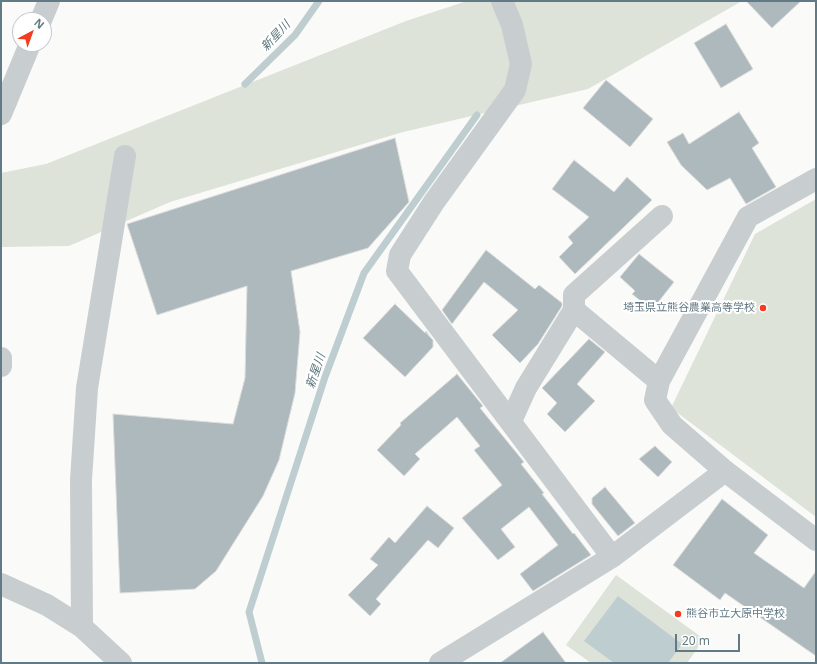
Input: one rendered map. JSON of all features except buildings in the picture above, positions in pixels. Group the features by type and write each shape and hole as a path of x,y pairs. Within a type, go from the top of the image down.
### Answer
{"street":[{"path":"44,12 48,1"},
{"path":"502,1 512,25 521,64 515,90 434,202 400,255 397,271 612,557"},
{"path":"1,114 27,52"},
{"path":"82,627 81,480 87,388 125,156"},
{"path":"816,179 748,217 659,381 655,400 672,425 725,471 816,540"},
{"path":"511,421 526,388 574,310 574,295 662,216"},
{"path":"574,310 659,381"},
{"path":"1,358 1,366"},
{"path":"440,663 612,557 725,471"},
{"path":"1,584 47,605 82,627 121,663"}],"shaded area":[{"path":"467,1 742,1 588,89 403,132 170,202 69,246 1,247 1,173 46,164 406,21"},
{"name":"埼玉県立熊谷農業高等学校","path":"816,199 816,517 671,408 755,234"},
{"path":"616,575 704,639 687,663 591,663 566,645"},
{"path":"618,596 682,644 668,663 614,663 584,641"}],"waterway":[{"name":"新星川","path":"245,84 295,35 319,1"},
{"name":"新星川","path":"262,663 249,612 325,377 364,273 477,115"}],"place":[{"name":"埼玉県立熊谷農業高等学校","path":"763,308"},
{"name":"熊谷市立大原中学校","path":"678,614"}]}
